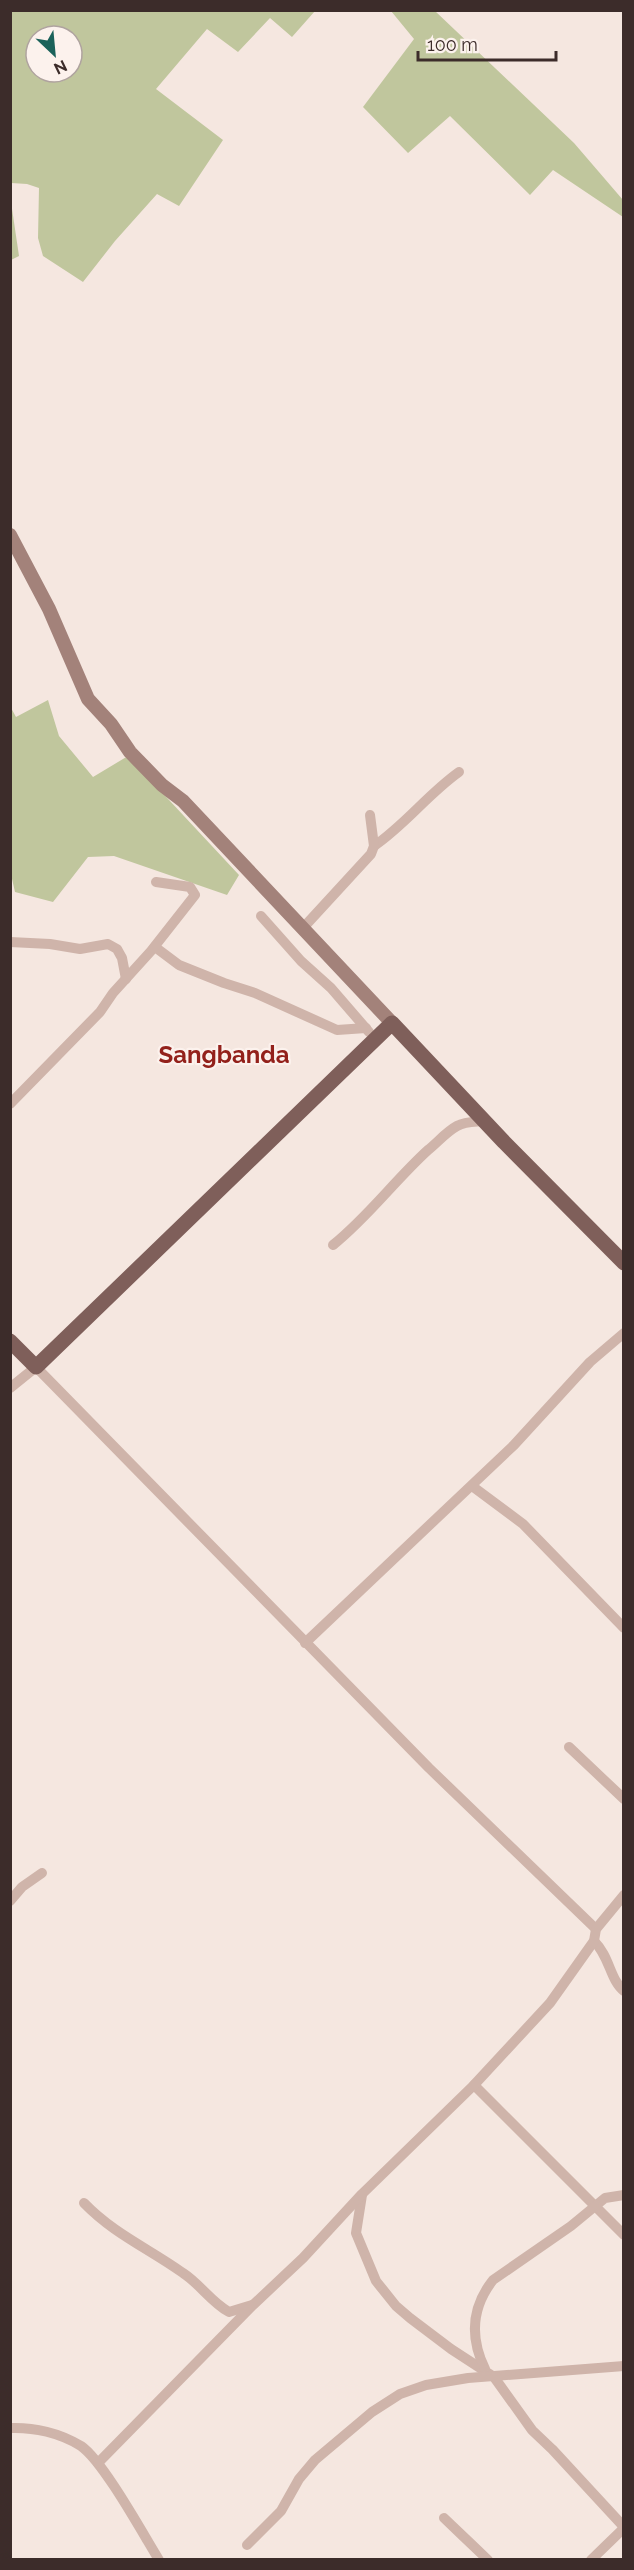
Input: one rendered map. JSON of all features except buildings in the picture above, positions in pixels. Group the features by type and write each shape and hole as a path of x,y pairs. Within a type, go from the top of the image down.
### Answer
{"main road":[{"path":"10,1341 36,1367 371,1033 392,1023 484,1121 624,1263"}],"street":[{"path":"10,535 49,609 88,699 111,724 130,752 162,785 183,801 392,1023"},
{"path":"303,928 366,860 374,846 389,836 444,783 459,772"},
{"path":"370,815 374,846"},
{"path":"10,1104 100,1012 195,895 190,887 156,882"},
{"path":"261,916 301,962 331,988 371,1033"},
{"path":"10,942 50,944 80,949 108,944 117,949 122,958 126,979"},
{"path":"155,947 179,964 255,993 337,1030 371,1033"},
{"path":"333,1245 354,1229 406,1171 446,1134 459,1125 484,1121"},
{"path":"305,1643 514,1446 590,1362 624,1333"},
{"path":"10,1388 36,1367 429,1768 596,1929"},
{"path":"472,1486 523,1524 556,1555 624,1628"},
{"path":"569,1747 624,1799"},
{"path":"10,1901 22,1887 42,1873"},
{"path":"98,2463 253,2305 303,2258 362,2194 474,2085 550,2003 594,1941 596,1929 624,1895"},
{"path":"594,1941 603,1950 617,1986 624,1991"},
{"path":"474,2085 624,2235"},
{"path":"362,2194 356,2233 376,2281 396,2306 410,2318 494,2377 532,2430 624,2528 591,2559"},
{"path":"485,2369 474,2342 476,2310 484,2292 505,2271 572,2226 605,2198 624,2195"},
{"path":"84,2203 103,2223 186,2275 220,2307 229,2312 253,2305"},
{"path":"246,2545 281,2511 299,2479 315,2460 379,2407 400,2394 426,2385 468,2378 624,2366"},
{"path":"10,2428 24,2427 52,2433 82,2447 98,2463 159,2559"},
{"path":"444,2518 488,2559"}],"green space":[{"path":"11,10 315,11 292,37 270,18 238,52 207,29 156,89 223,140 179,206 157,194 115,241 83,282 43,256 38,238 39,188 27,184 11,183"},
{"path":"391,11 435,11 574,143 623,200 623,217 553,170 530,195 450,116 408,153 363,107 414,39"},
{"path":"11,202 19,256 10,260"},
{"path":"48,700 59,736 93,777 128,756 239,875 227,895 114,856 88,857 53,902 15,892 10,870 10,706 16,717"}],"district":[{"name":"Sangbanda","path":"224,1054"}]}
